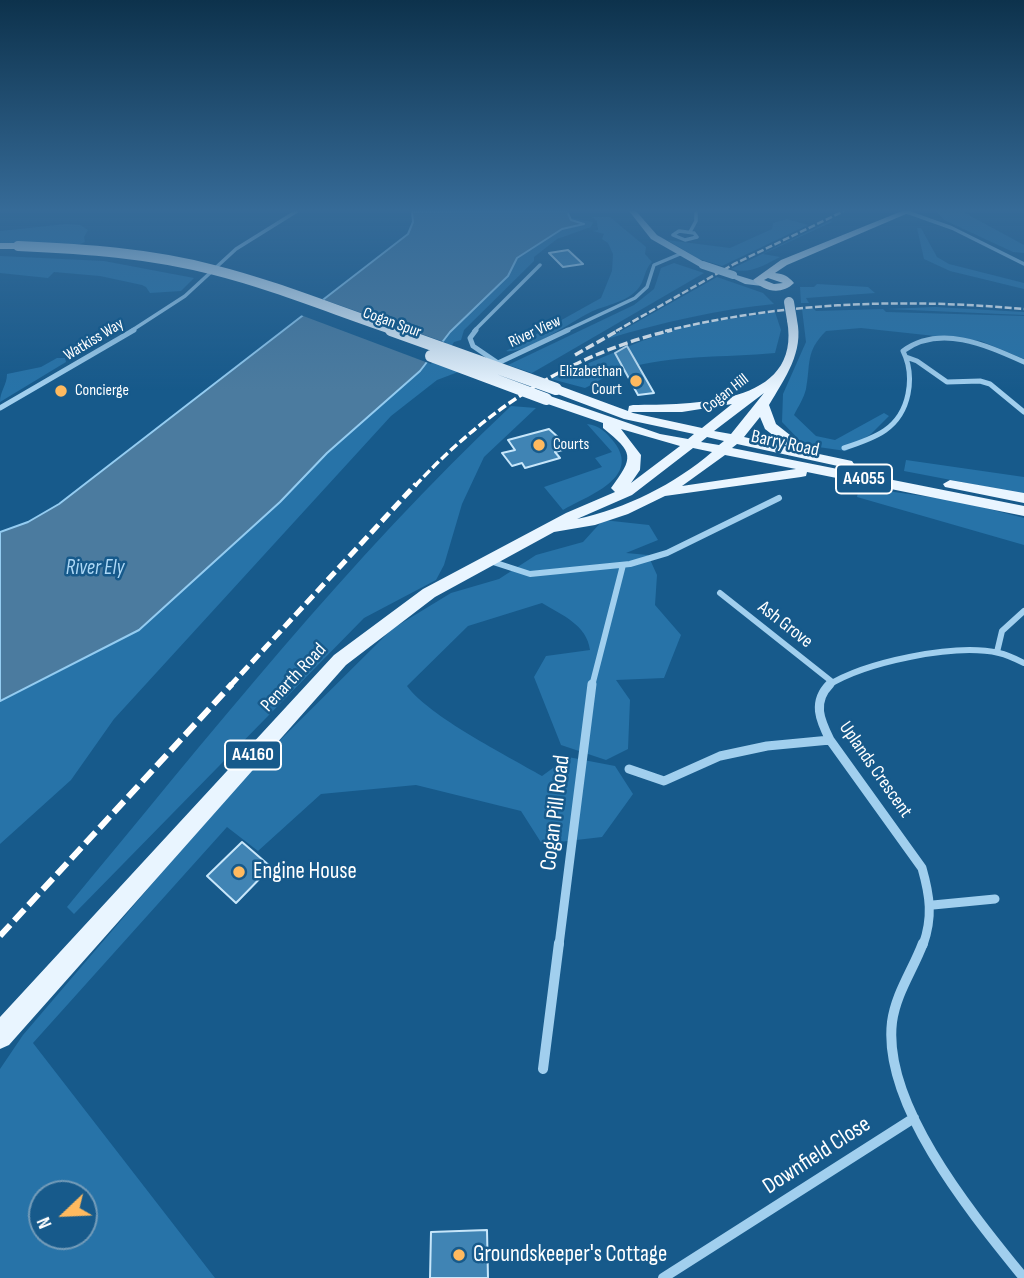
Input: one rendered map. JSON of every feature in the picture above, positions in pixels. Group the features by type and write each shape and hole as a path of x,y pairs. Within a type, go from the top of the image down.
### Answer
{"main road":[{"name":"Cogan Spur","path":"177,271 205,276 551,394 595,403"},
{"path":"765,280 771,271"},
{"name":"Cogan Hill","path":"727,445 763,405 797,338 789,302 793,299 787,271"},
{"path":"765,280 783,287 789,282"},
{"path":"765,280 789,302"},
{"name":"Cogan Hill","path":"702,439 749,398 777,381"},
{"name":"Cogan Spur","path":"551,394 603,420"},
{"name":"A4055","path":"595,403 632,409 665,409 749,398"},
{"name":"A4055","path":"595,403 702,439"},
{"path":"763,405 766,419 775,433 810,456"},
{"path":"603,420 628,443 635,462 634,473 612,496"},
{"name":"A4055","path":"603,420 639,433 702,439"},
{"name":"Barry Road","path":"702,439 822,471 1024,511"},
{"name":"Penarth Road","path":"0,1036 340,660 429,593 571,516 612,496 627,492 702,439"},
{"name":"Barry Road","path":"727,445 810,456 1024,498"},
{"name":"Penarth Road","path":"551,529 582,525 659,494 701,469 727,445"},
{"path":"659,494 822,471"}],"street":[{"name":"Watkiss Way","path":"0,408 156,317 185,296 213,271"},
{"name":"River View","path":"534,271 475,329 470,338 473,345 498,363 635,298 647,287 652,271"},
{"path":"720,271 748,282 765,280"},
{"path":"844,448 878,436 900,420 907,401 911,373 904,351 916,341 946,338 973,343 1024,362"},
{"path":"906,357 922,361 948,382 988,383 1024,412"},
{"path":"490,561 530,574 623,565 667,553 779,498"},
{"name":"Cogan Pill Road","path":"543,1069 593,679 623,565"},
{"name":"Ash Grove","path":"720,593 831,681"},
{"path":"997,652 1002,631 1024,611"},
{"path":"831,681 856,670 927,654 997,652 1024,663"},
{"name":"Uplands Crescent","path":"831,681 819,697 820,719 830,740 922,868 930,887 933,905 926,941 905,976 896,999 891,1026 892,1055 898,1084 914,1118 966,1200 1024,1278"},
{"path":"629,769 664,781 720,756 767,746 830,740"},
{"path":"933,905 995,899"},
{"name":"Downfield Close","path":"663,1278 914,1118"}],"shaded area":[{"path":"0,271 155,271 194,278 181,291 150,293 142,285 100,276 54,272 48,278 0,273"},
{"path":"511,271 524,271 464,330 461,340 454,342 446,355 474,366 437,380 391,416 114,719 71,780 0,844 0,702 139,630 280,502 327,453 420,371 450,332"},
{"path":"612,271 646,271 640,287 632,295 589,313 525,348 506,351 601,298"},
{"path":"660,271 704,273 532,373 508,365 634,305 654,289"},
{"path":"950,271 975,271 1024,283 1024,289"},
{"path":"717,277 763,293 774,304 690,317 607,339"},
{"path":"817,284 868,287 875,293 806,298 809,303 801,303 800,287 814,287"},
{"path":"935,307 1024,312 1024,315 887,309"},
{"path":"813,308 816,311 883,309 886,312 1024,316 1024,359 981,341 861,328 826,331 812,352 805,392 794,415 816,436 835,440 884,413 889,416 871,434 846,451 804,445 782,422 783,394 806,342 802,309"},
{"path":"775,312 781,330 775,353 642,364 614,373 585,388 551,379 684,326"},
{"path":"57,358 65,358 66,362 0,402 7,374 41,367"},
{"path":"511,406 536,408 484,457 462,504 444,565 436,580 364,618 74,914 67,907 281,650 393,525"},
{"path":"587,424 599,428 614,442 621,455 621,466 608,484 563,510 544,487 602,467 595,458 612,452"},
{"path":"906,460 1024,477 1024,494 904,471"},
{"path":"859,487 958,501 1024,518 1024,545 857,497"},
{"path":"603,520 649,525 658,540 626,553 648,555 657,575 655,605 681,635 664,678 616,680 630,700 628,749 606,760 561,745 534,677 546,656 590,650 579,627 542,603 468,626 407,686 450,723 542,776 568,757 615,766 633,794 602,837 542,844 521,811 416,785 321,794 258,851 227,827 33,1043 215,1278 0,1278 0,1069 23,1035 246,774 392,629 451,593 499,579 536,555 583,542"}],"water":[{"name":"River Ely","path":"361,271 511,271 450,332 420,371 327,453 280,502 139,630 0,701 0,532 28,522 59,504"}],"pier":[{"path":"319,298 447,343 431,364 298,314"}],"building":[{"path":"627,346 654,393 638,395 615,353"},
{"name":"Courts","path":"549,429 570,448 555,452 560,458 525,468 522,463 512,466 502,453 515,450 508,440"},
{"name":"Engine House","path":"242,842 271,867 236,903 207,876"},
{"name":"Groundskeeper's Cottage","path":"487,1230 488,1278 430,1278 431,1232"}],"railway":[{"path":"616,331 722,271"},
{"path":"665,331 755,314 843,305 888,303 1024,309"},
{"path":"575,355 619,330"},
{"path":"415,486 470,433 532,389 599,354 672,330"},
{"path":"230,686 416,484"},
{"path":"0,936 232,684"}],"place":[{"name":"Elizabethan Court","path":"636,381"},
{"name":"Concierge","path":"61,391"},
{"name":"Courts","path":"539,445"},
{"name":"Engine House","path":"239,872"},
{"name":"Groundskeeper's Cottage","path":"459,1255"}]}
